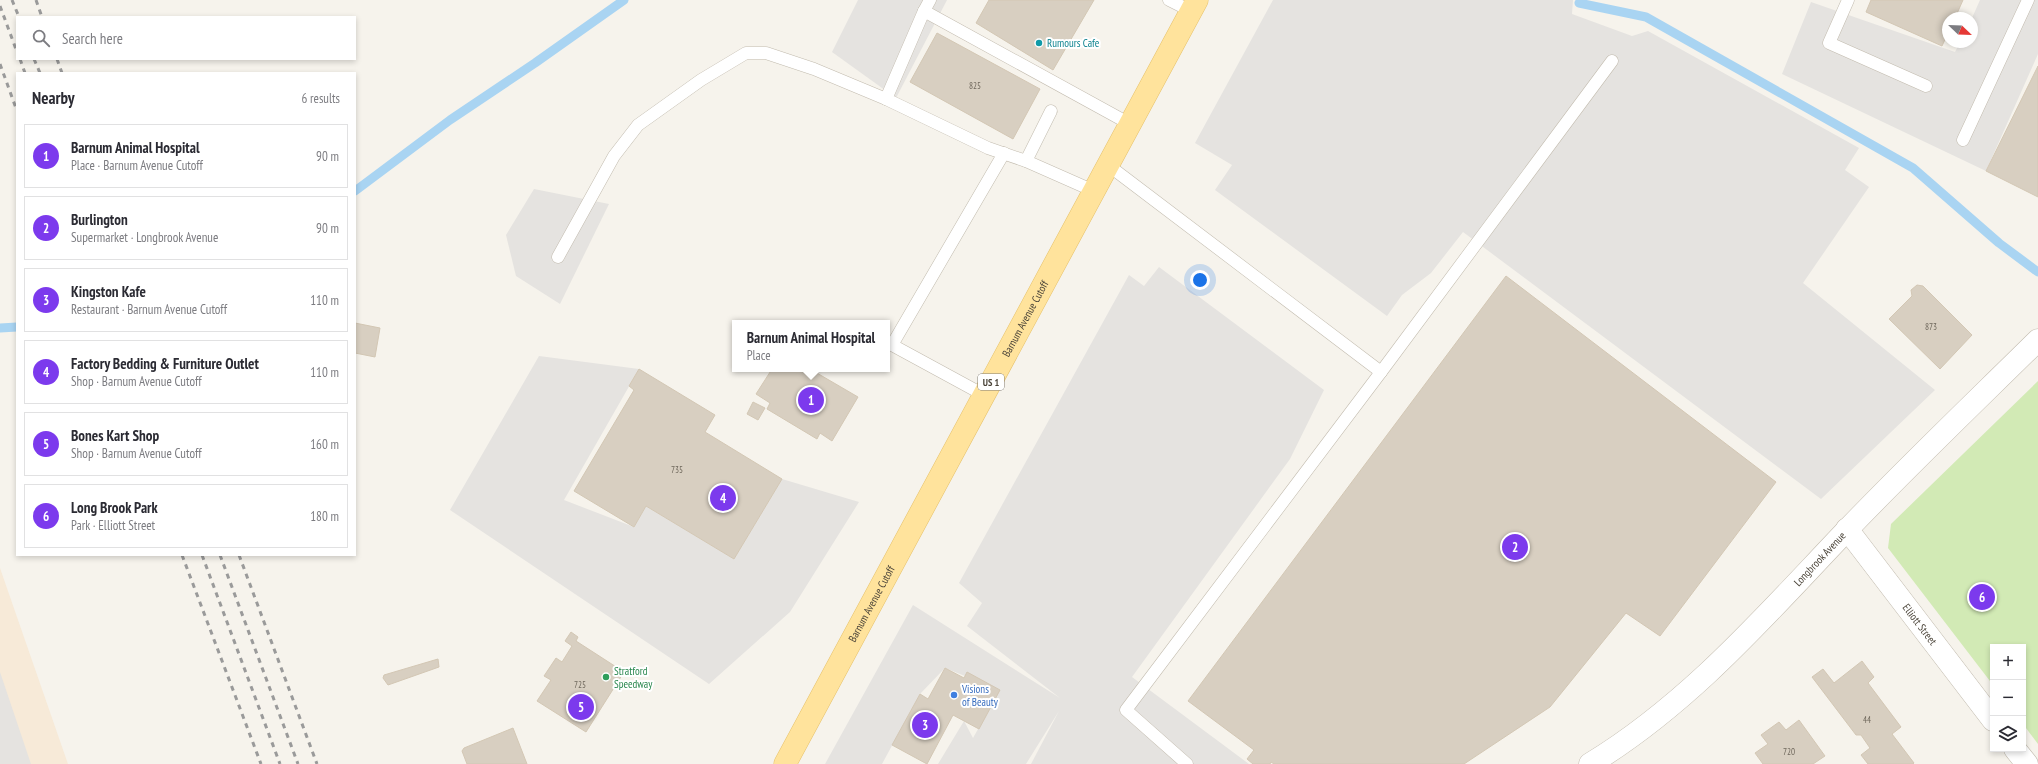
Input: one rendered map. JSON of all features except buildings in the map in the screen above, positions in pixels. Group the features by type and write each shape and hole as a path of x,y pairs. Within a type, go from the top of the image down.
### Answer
{"main road":[{"name":"Barnum Avenue Cutoff","path":"785,764 1194,5"}],"street":[{"name":"Longbrook Avenue","path":"1590,764 1616,748 1659,716 1708,674 1847,529 2038,340"},
{"name":"Elliott Street","path":"1847,529 1990,716"},
{"path":"2017,752 2027,764"}],"lane":[{"path":"886,99 930,0"},
{"path":"1168,0 1194,5"},
{"path":"1848,0 1829,43 1926,86"},
{"path":"1963,140 2028,0"},
{"path":"924,11 1130,124"},
{"path":"558,257 614,156 638,125 701,80 746,53 766,53 814,69 886,99 988,148 1026,161 1094,191"},
{"path":"1187,764 1126,710 1381,372 1612,61"},
{"path":"1026,161 1051,111"},
{"path":"984,395 892,345 1004,153"},
{"path":"1108,165 1381,372"}],"shaded area":[{"path":"858,0 947,0 896,98 832,52"},
{"path":"1273,0 1573,0 1572,14 1632,36 1648,31 1859,148 1845,170 1869,187 1803,283 1935,390 1821,499 1463,232 1431,273 1402,295 1387,316 1215,190 1232,165 1195,143"},
{"path":"1980,0 2038,0 2038,54 1986,171 1782,74 1811,2 1955,52 1957,48 1978,48 1978,12 1975,12"},
{"path":"534,189 609,204 560,304 516,276 506,235"},
{"path":"1159,267 1324,390 1290,459 1132,677 1249,764 1031,764 1059,711 1026,764 938,764 964,721 973,738 1000,690 945,668 920,694 882,764 825,764 913,605 1060,698 967,626 982,603 959,583 1129,275 1144,286"},
{"path":"539,356 639,369 564,500 634,527 646,506 734,559 782,479 859,502 790,612 709,684 450,510"},
{"path":"0,568 68,764 0,764"},
{"path":"0,672 31,764 0,764"}],"green space":[{"path":"2038,381 2038,744 2026,728 2026,644 1990,644 1990,681 1888,548 1891,524"}],"waterway":[{"path":"356,190 450,120 535,63 624,0"},
{"path":"1579,3 1646,17 1913,168 1999,243 2038,272"},
{"path":"0,328 16,327"}],"railway":[{"path":"12,0 19,16"},
{"path":"36,0 42,16"},
{"path":"0,6 16,49"},
{"path":"20,60 25,72"},
{"path":"34,60 40,72"},
{"path":"57,60 62,72"},
{"path":"0,64 16,108"},
{"path":"182,556 261,764"},
{"path":"202,556 280,764"},
{"path":"220,556 298,764"},
{"path":"239,556 317,764"}],"place":[{"name":"Rumours Cafe","path":"1039,43"},
{"name":"Barnum Animal Hospital","path":"811,400"},
{"name":"Factory Bedding & Furniture Outlet","path":"723,498"},
{"name":"Burlington","path":"1515,547"},
{"name":"Long Brook Park","path":"1982,597"},
{"name":"Stratford Speedway","path":"606,677"},
{"name":"Visions of Beauty","path":"954,695"},
{"name":"Bones Kart Shop","path":"581,707"},
{"name":"Kingston Kafe","path":"925,725"}]}
